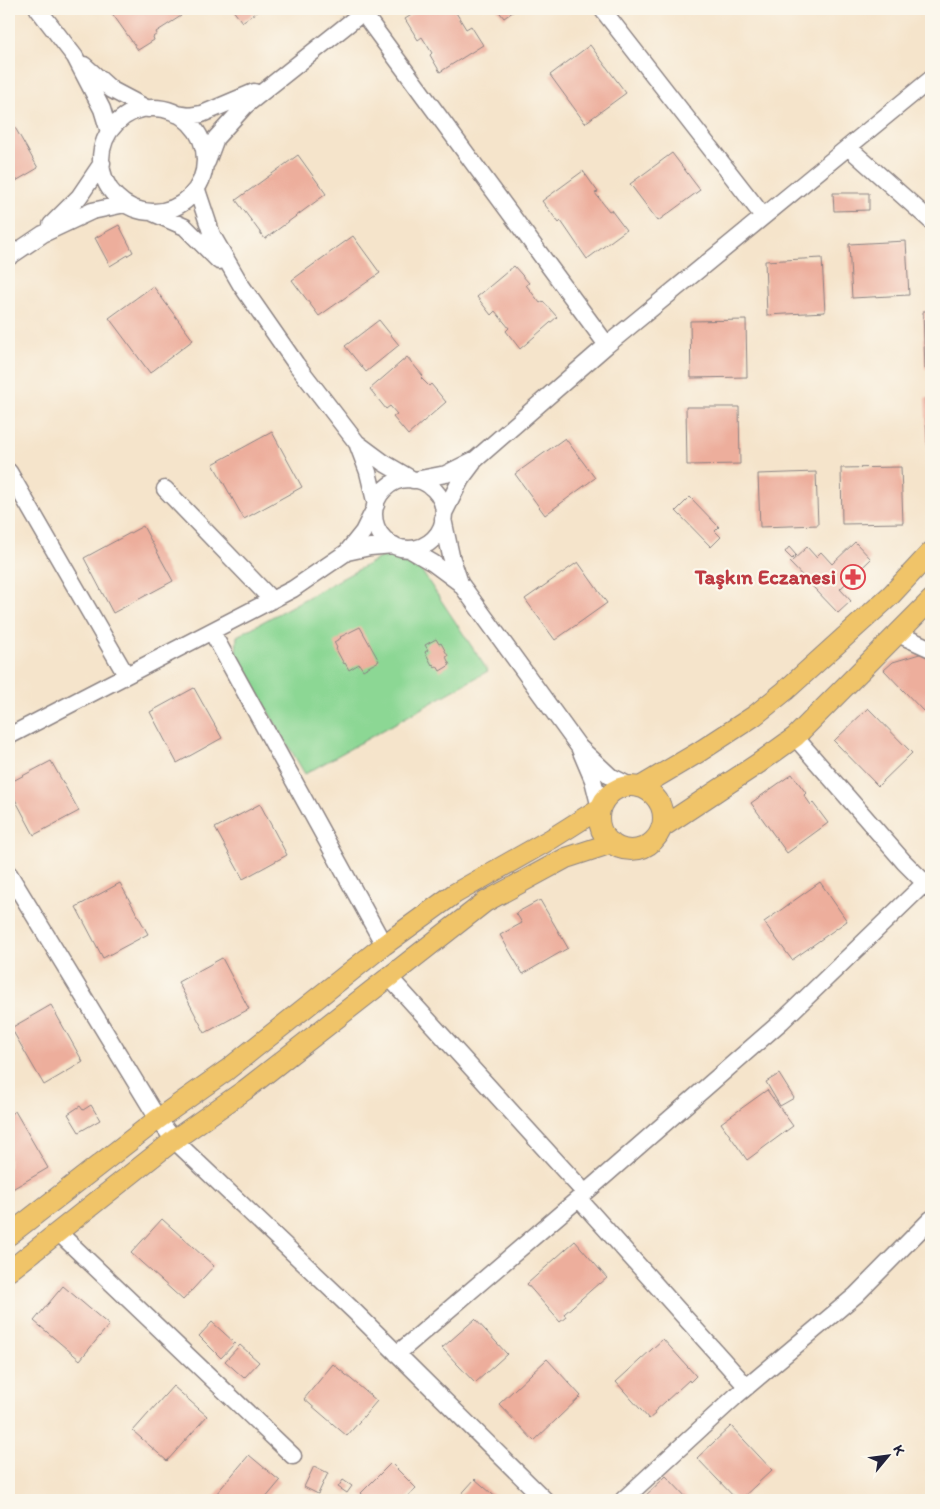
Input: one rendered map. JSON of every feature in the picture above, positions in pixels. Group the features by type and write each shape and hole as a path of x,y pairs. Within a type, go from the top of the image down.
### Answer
{"main road":[{"path":"635,786 649,792 656,799 661,808 663,818 657,836 650,843 641,848 631,850 612,843 605,836 601,827 599,818 600,808 612,792 620,787 635,786 699,752 746,721 785,691 891,595 931,552"},
{"path":"661,828 759,764 794,737 931,600"},
{"path":"9,1235 158,1119 227,1070 384,945 454,894 551,839 600,808"},
{"path":"9,1271 174,1140 245,1090 485,902 566,858 612,843"}],"street":[{"path":"38,9 75,57 102,109 109,132"},
{"path":"602,9 763,216"},
{"path":"151,213 167,211 182,204 197,190 216,138 245,106 363,10 607,345"},
{"path":"75,57 112,90 148,109"},
{"path":"347,552 370,547 426,545 435,538 442,528 444,516 461,479 476,459 607,345 931,79"},
{"path":"241,285 209,249 185,227 151,213 138,210 125,204 114,195 106,183 102,163 104,144 109,132 129,114 158,108 189,116 202,114 272,84"},
{"path":"176,113 187,121 199,134 205,150 205,168"},
{"path":"849,148 931,222"},
{"path":"43,234 80,197 102,163"},
{"path":"197,190 212,235 241,285 296,364 357,443 384,463 414,480 428,485 437,493 443,504 451,556 460,583"},
{"path":"9,257 43,234 92,210 125,204"},
{"path":"357,443 368,472 375,508 376,526 381,535 434,563 460,583 579,747 610,776 635,786"},
{"path":"9,736 293,589 347,552 363,532 384,489 394,482 446,474 476,459"},
{"path":"9,472 126,675"},
{"path":"165,489 272,600"},
{"path":"212,632 384,945"},
{"path":"898,634 931,649"},
{"path":"397,1354 582,1196 782,1021 928,886 904,862 794,737"},
{"path":"579,747 593,780 600,808"},
{"path":"9,874 158,1119 174,1140 354,1311 544,1500"},
{"path":"389,977 747,1387"},
{"path":"623,1500 747,1387 856,1294 931,1219"},
{"path":"58,1232 293,1456"}],"green space":[{"path":"400,551 411,555 488,671 305,774 236,657 237,636 372,562 392,552"}],"building":[{"path":"109,9 176,9 181,16 156,32 157,34 153,37 154,40 138,50"},
{"path":"232,9 261,9 242,22"},
{"path":"421,9 458,9 455,11 466,29 471,26 483,45 440,72 430,55 432,53 422,37 418,40 405,19"},
{"path":"497,9 517,9 504,18"},
{"path":"590,45 626,93 585,123 550,75"},
{"path":"13,124 38,168 9,185 9,127"},
{"path":"672,153 700,190 658,221 630,184"},
{"path":"298,155 326,194 265,239 236,200"},
{"path":"583,171 598,192 595,193 626,230 587,259 561,221 559,223 542,201"},
{"path":"833,193 869,193 869,210 834,211"},
{"path":"119,225 133,252 110,266 95,238"},
{"path":"353,236 380,273 319,316 292,280"},
{"path":"906,241 909,295 852,298 849,244"},
{"path":"822,258 825,312 767,315 765,261"},
{"path":"514,266 529,283 526,285 540,303 543,301 557,317 520,349 506,331 509,328 495,311 491,315 477,297"},
{"path":"153,286 193,340 150,373 109,318"},
{"path":"923,311 931,311 931,369 925,369"},
{"path":"379,320 399,345 366,372 345,346"},
{"path":"746,320 747,377 691,378 690,321"},
{"path":"407,357 423,376 421,378 429,386 431,384 446,402 408,435 393,417 397,414 390,406 386,409 370,389"},
{"path":"925,398 931,398 931,455 928,456"},
{"path":"686,407 739,407 740,464 687,465"},
{"path":"272,432 302,487 244,519 213,464"},
{"path":"565,438 595,478 545,515 515,474"},
{"path":"901,467 903,523 842,524 841,468"},
{"path":"816,472 818,525 760,527 758,474"},
{"path":"690,497 719,527 715,531 721,537 711,547 676,511"},
{"path":"143,526 173,581 113,613 84,558"},
{"path":"855,542 871,559 840,589 851,601 838,613 790,563 807,547 816,557 821,552 832,564"},
{"path":"789,547 796,555 792,559 785,552"},
{"path":"578,562 607,603 555,640 525,599"},
{"path":"360,627 379,661 363,670 359,664 349,670 344,664 334,642"},
{"path":"436,639 439,644 441,643 448,656 446,657 450,665 440,671 437,666 432,665 425,652 428,650 425,645"},
{"path":"923,653 931,657 931,704 923,711 884,670 893,662"},
{"path":"194,688 222,738 177,763 150,712"},
{"path":"868,708 912,753 878,786 834,741"},
{"path":"51,761 79,811 34,835 9,788 9,783"},
{"path":"792,774 806,793 804,795 811,805 813,803 828,823 787,853 751,803"},
{"path":"260,804 287,855 243,879 215,828"},
{"path":"820,882 847,921 792,960 764,922"},
{"path":"120,883 148,934 103,958 76,907"},
{"path":"540,900 568,948 523,974 500,935 522,923 516,913"},
{"path":"222,958 249,1009 205,1033 178,982"},
{"path":"51,1005 83,1062 44,1085 11,1028"},
{"path":"779,1074 794,1098 780,1106 766,1082"},
{"path":"767,1090 793,1126 747,1160 721,1123"},
{"path":"91,1105 100,1120 79,1132 68,1114 80,1106 83,1110"},
{"path":"15,1111 48,1168 9,1191 9,1115"},
{"path":"162,1219 214,1266 183,1300 131,1253"},
{"path":"575,1241 607,1278 564,1314 566,1317 560,1322 527,1284"},
{"path":"63,1286 109,1325 80,1360 34,1321"},
{"path":"475,1319 507,1354 475,1383 442,1348"},
{"path":"212,1322 235,1343 221,1358 199,1336"},
{"path":"663,1339 696,1376 690,1382 689,1380 654,1412 655,1414 649,1419 616,1382"},
{"path":"240,1345 259,1362 244,1378 225,1361"},
{"path":"547,1359 581,1396 534,1441 499,1404"},
{"path":"333,1364 377,1401 347,1436 304,1399"},
{"path":"173,1386 207,1416 167,1461 133,1431"},
{"path":"731,1426 772,1470 740,1500 737,1500 697,1458"},
{"path":"249,1455 280,1481 264,1500 211,1500"},
{"path":"391,1463 416,1488 405,1500 368,1500 361,1493"},
{"path":"314,1466 328,1473 318,1494 304,1487"},
{"path":"666,1476 689,1500 641,1500"},
{"path":"475,1479 499,1500 456,1500"},
{"path":"343,1480 352,1486 347,1493 338,1487"}],"place":[{"name":"Taşkın Eczanesi","path":"853,577"}]}
